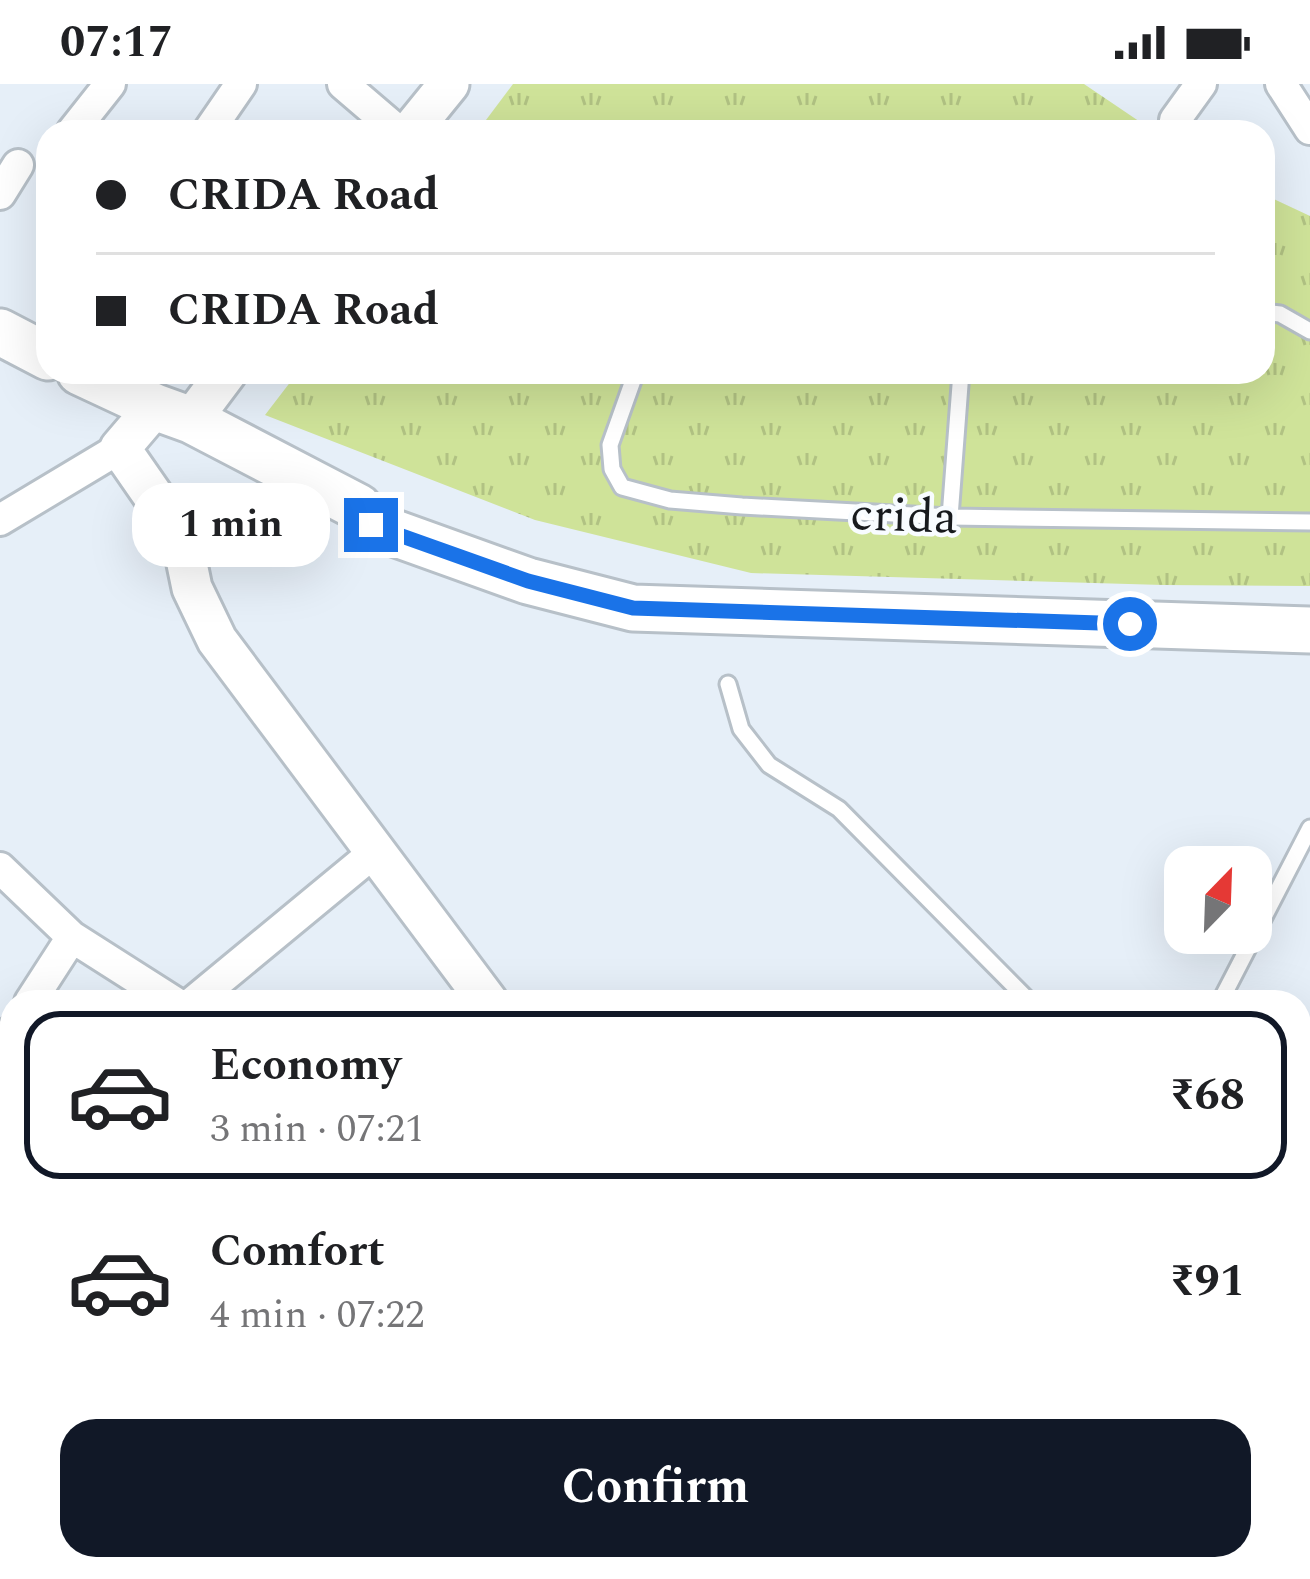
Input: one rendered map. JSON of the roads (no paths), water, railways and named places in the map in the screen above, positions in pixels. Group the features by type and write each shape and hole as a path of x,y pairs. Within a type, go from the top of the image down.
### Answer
{"main road":[{"path":"0,332 36,351"},
{"path":"107,384 358,506 380,501 532,558 633,608 1310,631"},
{"path":"571,579 1310,601"}],"street":[{"path":"82,120 110,84"},
{"path":"216,120 241,84"},
{"path":"343,84 385,120"},
{"path":"420,120 449,84"},
{"path":"1175,120 1201,84"},
{"path":"1281,84 1310,130"},
{"path":"0,194 18,165"},
{"path":"0,520 120,448 211,384"},
{"path":"120,448 172,523 192,588 217,640 479,990"},
{"path":"208,990 377,850"},
{"path":"0,868 72,937 155,990"},
{"path":"39,990 72,937"}],"lane":[{"path":"1275,313 1310,331"},
{"name":"crida","path":"632,384 610,445 612,469 622,487 670,500 950,517 1310,522"},
{"path":"950,517 960,384"},
{"path":"728,685 740,729 769,765 839,809 1018,990"},
{"path":"1226,990 1310,828"}]}
